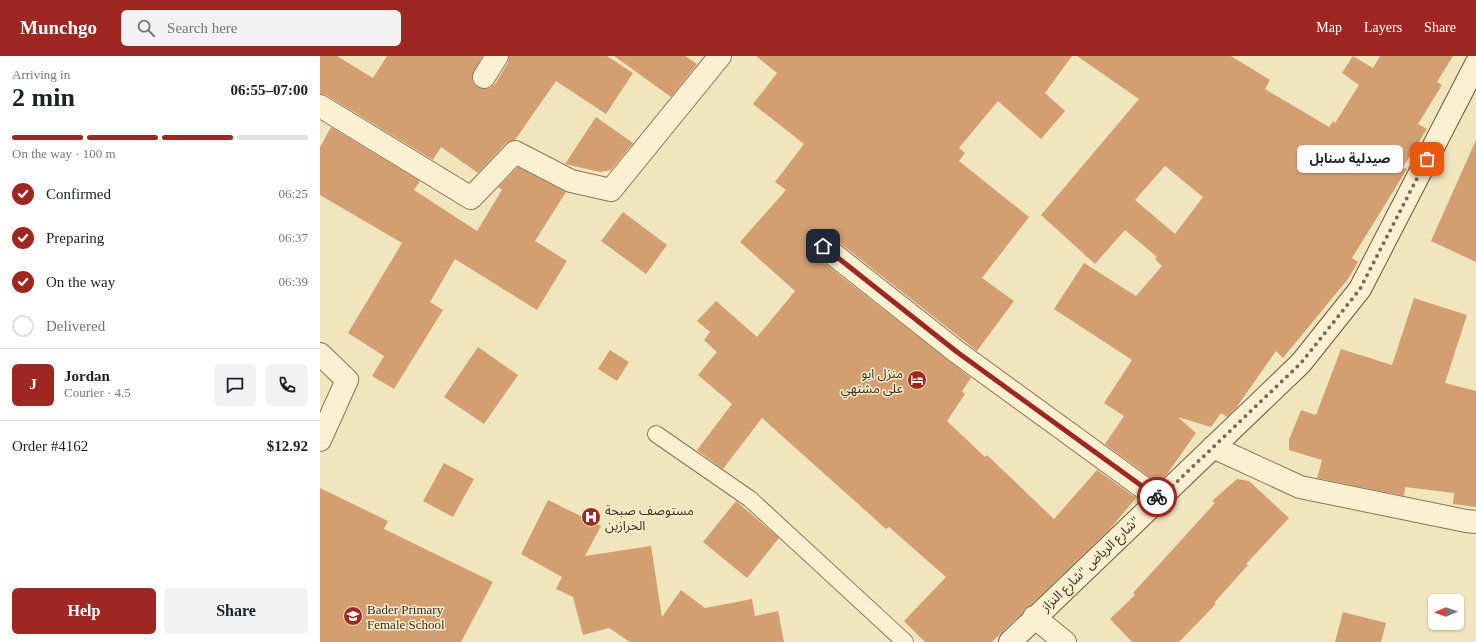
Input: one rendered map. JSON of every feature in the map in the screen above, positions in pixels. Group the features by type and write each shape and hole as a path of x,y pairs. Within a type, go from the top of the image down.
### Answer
{"street":[{"path":"484,77 497,56"},
{"path":"320,106 471,198 514,152 571,181 611,190 720,56"},
{"name":"شارع الرياض \"شارع النزاز\"","path":"1010,642 1034,617 1301,363 1360,289 1476,64"},
{"path":"823,246 957,352 1159,499"},
{"path":"320,354 347,380 320,440"},
{"path":"1213,447 1300,487 1476,522"},
{"path":"1034,617 1064,642"}],"lane":[{"path":"656,434 750,499 905,642"}],"building":[{"path":"320,56 337,56 373,78 387,56 482,56 472,77 473,83 477,87 483,89 490,88 495,84 508,63 509,56 607,56 633,73 606,114 556,81 515,140 506,143 478,173 441,147 433,160 326,95 320,94"},
{"path":"614,56 685,56 697,64 671,97"},
{"path":"756,56 1072,56 1045,93 1065,111 1041,139 998,101 959,148 965,153 959,161 1029,217 982,278 1014,301 977,351 831,236 824,234 818,235 813,239 811,245 815,256 971,378 962,391 965,394 947,421 985,457 987,455 1054,519 1097,470 1136,498 1109,530 992,642 925,642 904,621 946,577 889,527 886,529 762,418 723,469 697,450 732,404 698,375 717,352 704,340 710,332 697,321 716,301 757,337 795,291 740,242 786,190 775,182 804,144 753,104 777,73"},
{"path":"1077,56 1231,56 1270,80 1265,89 1329,127 1333,121 1335,123 1359,85 1342,73 1353,56 1373,68 1380,56 1453,56 1437,82 1442,85 1418,124 1427,129 1403,167 1407,169 1352,258 1358,262 1348,279 1283,358 1276,351 1236,408 1227,417 1221,413 1211,427 1178,417 1196,433 1167,474 1158,483 1105,444 1124,416 1104,403 1132,360 1054,309 1084,263 1136,296 1162,266 1155,259 1157,257 1125,230 1095,264 1041,215 1139,99","holes":["1165,166 1203,197 1175,234 1135,200"]},
{"path":"596,117 633,143 611,170 600,172 565,164"},
{"path":"331,127 420,181 414,190 477,231 502,190 498,187 518,167 566,192 535,241 567,261 537,310 455,259 430,302 443,310 394,389 372,376 384,356 348,333 402,243 320,195 320,147"},
{"path":"1476,140 1476,262 1431,241"},
{"path":"623,212 667,245 646,274 601,241"},
{"path":"1414,298 1467,315 1445,383 1476,391 1476,507 1453,504 1454,493 1405,487 1404,496 1317,478 1322,460 1289,450 1289,440 1301,410 1316,415 1341,349 1392,365"},
{"path":"478,347 518,375 484,424 444,397"},
{"path":"610,350 629,362 617,381 598,369"},
{"path":"444,463 474,479 453,517 423,501"},
{"path":"1237,479 1249,481 1289,518 1246,564 1248,565 1214,603 1216,604 1179,642 1132,642 1110,619 1135,595 1133,593 1215,503 1212,501"},
{"path":"320,488 388,521 384,529 493,582 461,642 320,642"},
{"path":"548,500 601,526 585,556 651,546 662,617 681,590 705,608 752,599 755,616 778,611 784,642 630,642 609,628 583,635 573,597 556,589 562,577 521,554"},
{"path":"736,501 779,538 747,578 703,542"},
{"path":"1343,612 1386,623 1381,642 1335,642"}],"way so far":[{"path":"1157,497 1159,499 1301,363 1360,289 1427,159"}],"place":[{"name":"صيدلية سنابل","path":"1427,159"},
{"name":"منزل ابو على مشتهي","path":"917,380"},
{"name":"مستوصف صبحة الحرازين","path":"591,517"},
{"name":"Bader Primary Female School","path":"353,616"}],"route":[{"path":"823,246 957,352 1157,497"}]}
